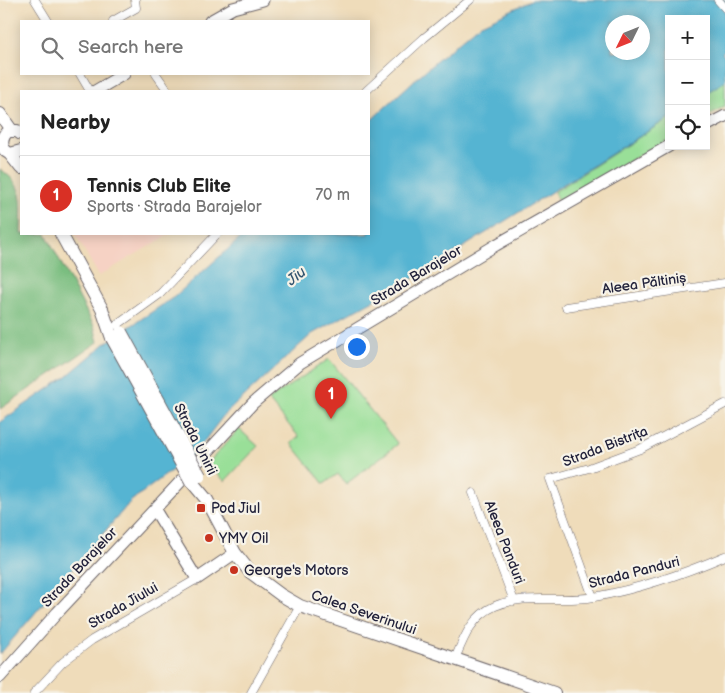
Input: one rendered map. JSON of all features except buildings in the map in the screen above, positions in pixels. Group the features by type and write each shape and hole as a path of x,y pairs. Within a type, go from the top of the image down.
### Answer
{"main road":[{"path":"211,20 231,4 263,0"},
{"path":"97,90 122,75"},
{"path":"0,114 10,133 1,143 20,167"},
{"path":"710,124 725,116"},
{"name":"Strada Barajelor","path":"200,460 253,403 306,359 496,245 665,148"},
{"name":"Strada Unirii","path":"62,235 102,309 117,331 191,479 207,500"},
{"name":"Strada Barajelor","path":"0,677 56,613 155,510 191,479"},
{"name":"Calea Severinului","path":"207,500 235,553 250,572 264,584 300,606 552,693"},
{"path":"155,510 197,579"},
{"name":"Strada Jiului","path":"197,579 235,553"}],"street":[{"path":"35,0 47,20"},
{"path":"367,90 424,38 470,0"},
{"path":"718,0 725,8"},
{"path":"115,20 134,10 138,1"},
{"path":"81,75 89,90"},
{"path":"157,75 167,90"},
{"path":"710,124 725,111"},
{"path":"117,331 160,294 215,235"},
{"name":"Aleea Păltiniș","path":"566,307 725,283"},
{"name":"Strada Bistrița","path":"593,597 550,479 589,468 640,449 725,404"},
{"name":"Aleea Panduri","path":"473,493 514,601"},
{"name":"Strada Panduri","path":"455,659 465,634 477,617 495,606 514,601 593,597 682,574 725,556"},
{"name":"Strada Jiului","path":"34,693 64,662 92,640 197,579"},
{"path":"251,693 300,606"}],"shaded area":[{"path":"76,235 168,235 99,276"}],"green space":[{"path":"725,81 725,106 710,115 710,105 710,90"},
{"path":"665,121 665,141 559,201 554,192"},
{"path":"0,169 15,182 19,190 20,235 47,235 94,326 98,342 0,409"},
{"path":"329,359 398,444 346,484 338,474 324,484 291,443 299,437 268,400"},
{"path":"239,429 258,446 225,481 207,464"}],"water":[{"name":"Jiu","path":"533,0 725,0 725,50 722,53 725,56 725,81 710,90 710,15 665,15 665,121 419,275 312,334 224,415 195,453 131,501 0,654 0,422 67,376 107,342 174,297 244,235 370,235 370,121 420,75 479,25"}],"place":[{"name":"Tennis Club Elite","path":"331,419"},
{"name":"Pod Jiul","path":"201,508"},
{"name":"YMY Oil","path":"209,538"},
{"name":"George's Motors","path":"234,570"}]}
